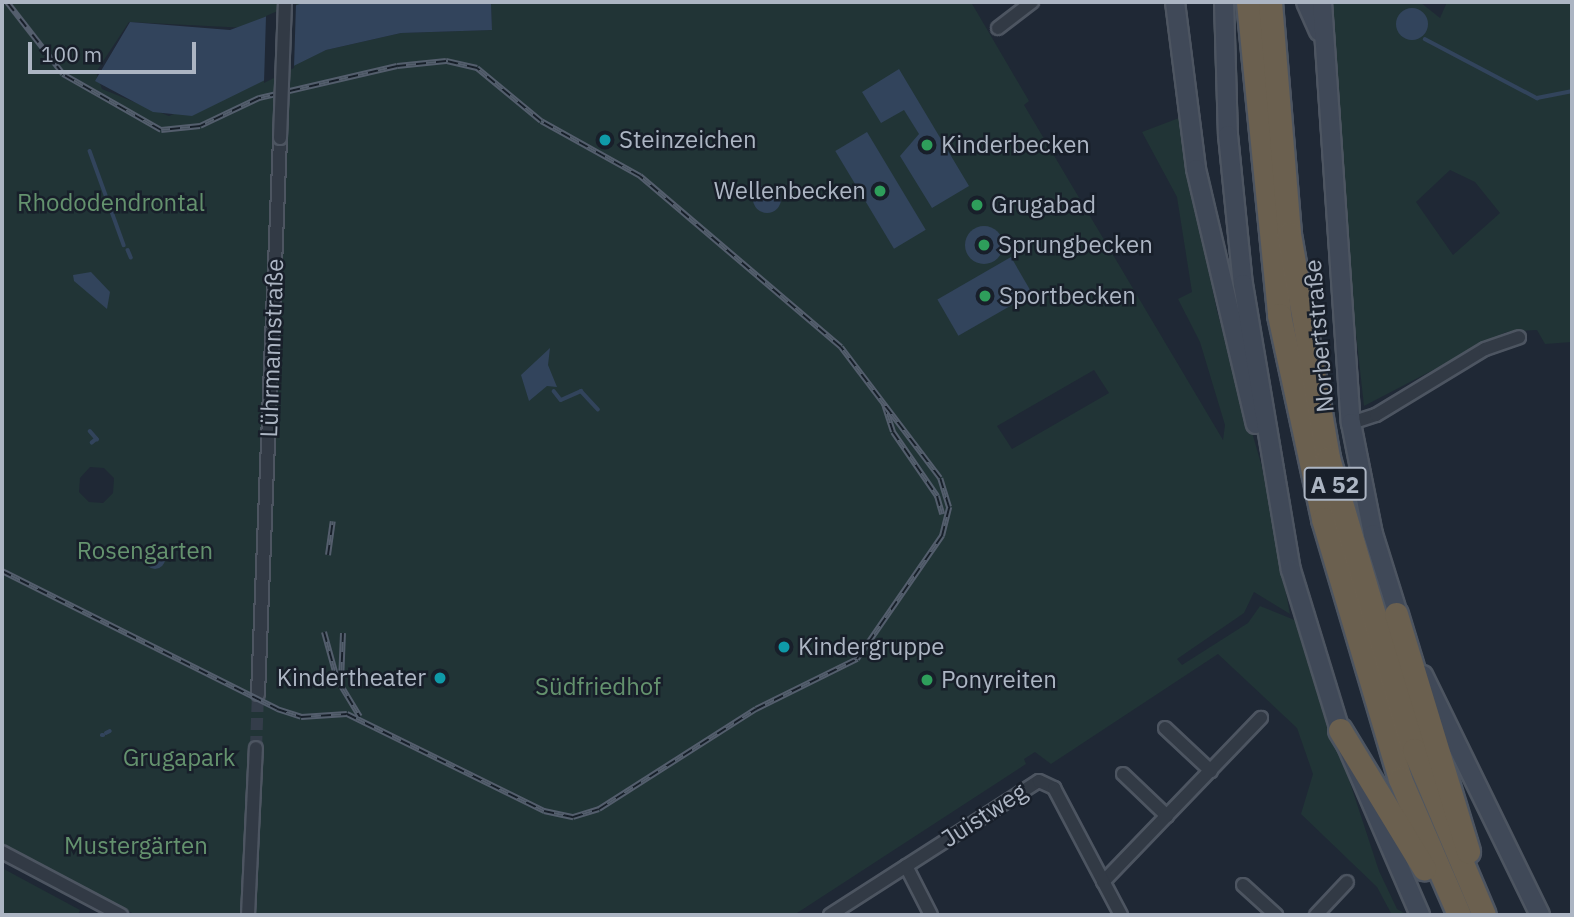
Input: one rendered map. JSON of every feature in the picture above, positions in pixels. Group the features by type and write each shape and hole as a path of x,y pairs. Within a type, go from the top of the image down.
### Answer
{"highway":[{"name":"A 52","path":"1270,2 1289,234 1328,458 1414,751 1484,915"},
{"name":"A 52","path":"1249,12 1279,315 1323,519 1400,779 1459,915"},
{"path":"1396,614 1443,776 1494,915"},
{"path":"1340,730 1453,915"}],"main road":[{"path":"1175,2 1196,169 1240,376 1272,474"},
{"path":"1306,2 1323,48"},
{"path":"1322,2 1323,48"},
{"path":"1224,7 1242,284 1272,474 1291,570 1340,730 1420,915"},
{"name":"Norbertstraße","path":"1323,48 1351,423 1396,614 1540,915"}],"street":[{"name":"Lührmannstraße","path":"258,694 285,2"},
{"path":"998,28 1032,2"},
{"path":"1351,423 1376,415 1485,349 1519,337"},
{"path":"1103,882 1261,718"},
{"path":"1165,728 1211,771"},
{"path":"248,915 256,748"},
{"path":"1123,775 1167,816"},
{"name":"Juistweg","path":"830,915 1039,781 1054,788 1121,915"},
{"path":"2,852 121,915"},
{"path":"905,866 931,915"},
{"path":"1316,915 1347,881"},
{"path":"1243,885 1276,915"}],"green space":[{"name":"Grugapark","path":"2,2 305,2 247,28 129,22 96,72 102,89 169,116 326,50 401,33 492,30 491,2 971,2 1029,101 1024,105 1223,440 1225,425 1200,342 1178,299 1192,292 1177,197 1142,132 1179,118 1217,311 1262,467 1290,614 1254,592 1244,613 1177,659 1182,665 1248,623 1260,606 1297,621 1379,871 1397,909 1408,915 1392,915 1377,887 1301,814 1313,774 1297,728 1218,654 1051,764 1035,752 1024,759 1026,764 794,915 136,915 2,845","holes":["1094,370 1109,393 1012,449 997,426","90,467 104,468 114,478 113,493 103,503 89,502 79,492 80,478"]},
{"path":"1332,2 1420,2 1440,18 1447,2 1572,3 1572,342 1545,344 1537,330 1506,332 1364,406 1344,226","holes":["1450,170 1475,182 1500,213 1453,255 1416,202"]},
{"path":"2,868 80,910 78,915 2,915"}],"water":[{"path":"305,2 491,2 492,30 401,33 326,50 192,116 153,112 95,81 130,22 230,30"},
{"path":"1412,8 1423,13 1428,24 1423,35 1412,40 1401,35 1396,24 1401,13"},
{"name":"Kinderbecken","path":"899,69 969,186 932,208 900,156 919,134 904,110 881,123 862,92"},
{"name":"Wellenbecken","path":"867,132 926,230 894,249 835,151"},
{"path":"767,185 777,189 781,199 777,209 767,213 757,209 753,199 757,189"},
{"name":"Sprungbecken","path":"984,226 997,232 1003,245 997,258 984,264 971,258 965,245 971,232"},
{"name":"Sportbecken","path":"1011,257 1032,293 958,336 937,300"},
{"path":"91,272 110,292 107,309 74,281 73,275"},
{"path":"550,348 548,365 557,387 547,386 529,401 521,375"},
{"path":"151,549 159,549 165,559 159,569 151,569 145,563 145,555"}],"pier":[{"path":"296,3 294,68 264,83 266,16"}],"waterway":[{"path":"1425,39 1537,98 1572,91"},
{"path":"90,151 124,245"},
{"path":"128,250 131,257"},
{"path":"554,391 561,400 581,391 598,409"},
{"path":"90,431 97,439 92,443"},
{"path":"106,733 110,731"}],"tunnel":[{"path":"256,748 258,694"}],"railway":[{"path":"2,571 277,709 301,717 347,714 544,811 573,817 599,809 756,709 857,659 942,536 949,507 940,478 841,347 640,176 541,121 477,68 446,61 397,66 259,98 200,126 161,130 63,74 7,2"},
{"path":"884,404 893,432 937,496 942,514"},
{"path":"328,555 333,521"},
{"path":"324,632 337,679 360,717"},
{"path":"341,682 343,633"}],"place":[{"name":"Steinzeichen","path":"605,140"},
{"name":"Kinderbecken","path":"927,145"},
{"name":"Wellenbecken","path":"880,191"},
{"name":"Grugabad","path":"977,205"},
{"name":"Sprungbecken","path":"984,245"},
{"name":"Sportbecken","path":"985,296"},
{"name":"Kindergruppe","path":"784,647"},
{"name":"Kindertheater","path":"440,678"},
{"name":"Ponyreiten","path":"927,680"}],"park label":[{"name":"Rhododendrontal","path":"111,203"},
{"name":"Rosengarten","path":"145,551"},
{"name":"Südfriedhof","path":"598,687"},
{"name":"Mustergärten","path":"136,846"}]}
